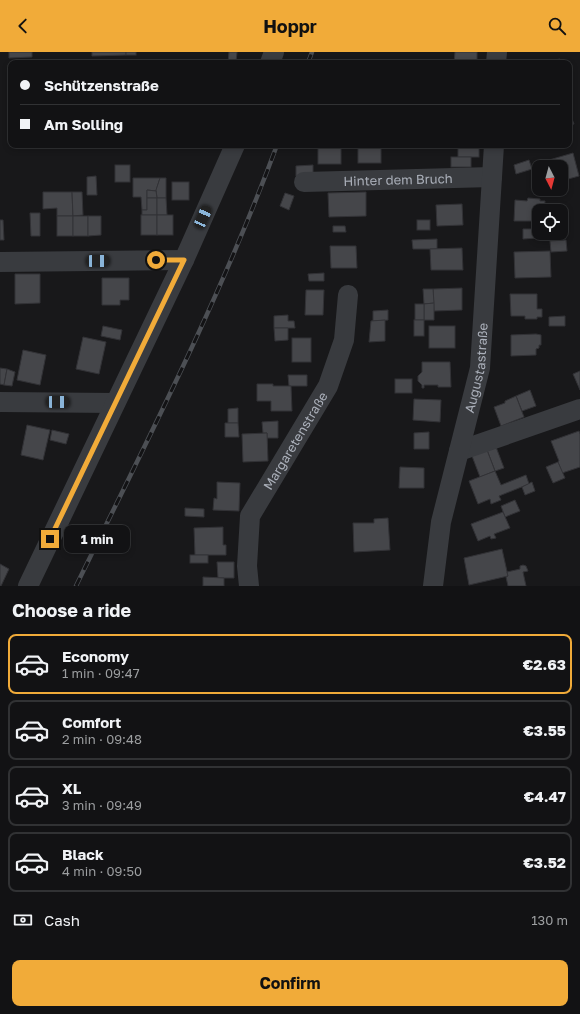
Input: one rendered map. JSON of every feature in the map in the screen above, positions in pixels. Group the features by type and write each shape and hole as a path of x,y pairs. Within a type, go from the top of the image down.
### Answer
{"street":[{"path":"28,586 184,260 234,148"},
{"name":"Augustastraße","path":"432,586 441,522 480,368 494,148"},
{"name":"Hinter dem Bruch","path":"304,182 492,177"},
{"path":"0,262 184,260"},
{"name":"Margaretenstraße","path":"249,586 247,566 250,516 328,386 344,340 348,294"},
{"path":"0,402 115,403"},
{"path":"459,451 580,409"}],"building":[{"path":"9,52 32,52 32,57 9,58"},
{"path":"92,52 126,52 126,55 92,56"},
{"path":"126,52 136,52 136,55 126,55"},
{"path":"229,52 237,52 236,60 228,60"},
{"path":"455,52 477,52 477,60 454,60"},
{"path":"318,148 341,148 341,164 318,164"},
{"path":"358,148 381,148 381,163 358,163"},
{"path":"458,148 479,148 479,157 458,157"},
{"path":"573,153 579,176 568,179 568,160 549,160"},
{"path":"451,157 471,157 471,167 451,167"},
{"path":"529,160 532,169 516,174 514,165"},
{"path":"115,165 130,165 130,182 115,182"},
{"path":"313,165 313,175 296,176 296,166"},
{"path":"96,176 97,195 87,195 87,177"},
{"path":"133,178 160,178 156,191 147,190 147,210 142,210 141,197 133,197"},
{"path":"160,178 166,178 166,198 157,198 156,190"},
{"path":"172,182 189,182 189,200 172,200"},
{"path":"147,190 156,191 157,198 147,198"},
{"path":"43,192 72,192 73,216 57,216 57,208 43,209"},
{"path":"72,192 82,192 83,215 73,216"},
{"path":"366,192 366,216 329,217 328,193"},
{"path":"285,193 294,196 289,210 280,206"},
{"path":"147,198 157,198 157,215 142,215 142,210 147,210"},
{"path":"157,198 166,198 167,215 157,215"},
{"path":"528,198 545,201 545,204 532,204 532,221 514,221 515,200 527,201"},
{"path":"462,204 463,225 437,226 436,205"},
{"path":"30,213 40,213 40,236 31,236"},
{"path":"141,215 157,215 157,235 141,235"},
{"path":"157,215 173,215 173,235 157,235"},
{"path":"57,216 73,216 73,236 57,236"},
{"path":"73,216 88,216 88,236 73,236"},
{"path":"88,216 101,216 101,235 88,236"},
{"path":"0,220 3,220 4,240 0,240"},
{"path":"417,220 430,220 430,230 417,230"},
{"path":"333,226 345,226 346,232 333,232"},
{"path":"523,229 532,229 532,238 523,239"},
{"path":"437,239 437,249 413,249 412,240"},
{"path":"566,240 567,251 551,252 550,241"},
{"path":"330,246 356,246 357,268 331,268"},
{"path":"462,248 463,270 431,270 430,249"},
{"path":"550,251 551,277 515,278 514,252"},
{"path":"324,273 324,281 309,281 308,274"},
{"path":"15,274 40,274 40,303 15,304"},
{"path":"102,278 129,278 129,300 120,300 120,305 102,305"},
{"path":"462,288 462,310 434,311 433,289"},
{"path":"423,289 433,289 434,303 424,304"},
{"path":"306,290 324,290 323,315 305,315"},
{"path":"510,294 537,294 537,309 542,309 542,317 537,317 537,319 525,319 525,316 511,316"},
{"path":"434,303 434,320 424,320 424,304"},
{"path":"415,304 424,304 424,320 415,320"},
{"path":"388,310 388,320 373,321 373,311"},
{"path":"288,315 288,321 294,321 295,328 274,328 274,316"},
{"path":"565,316 565,326 549,326 549,317"},
{"path":"385,320 385,341 369,342 371,321"},
{"path":"414,320 424,320 424,336 414,336"},
{"path":"103,326 122,330 120,340 101,336"},
{"path":"429,326 455,326 455,348 429,348"},
{"path":"274,328 288,328 288,340 275,341"},
{"path":"511,335 541,335 541,345 539,345 539,348 536,349 536,355 511,356"},
{"path":"83,337 106,342 99,374 76,369"},
{"path":"292,338 311,338 311,362 292,362"},
{"path":"23,350 46,355 40,385 17,380"},
{"path":"422,362 450,362 451,387 424,385 424,388 422,388 422,385 418,381 418,376 422,372"},
{"path":"0,368 7,369 4,385 0,384"},
{"path":"7,369 15,372 12,386 4,385"},
{"path":"580,371 580,390 573,374"},
{"path":"288,375 307,375 307,386 289,386"},
{"path":"395,379 412,379 412,393 395,393"},
{"path":"257,384 291,386 292,411 271,411 271,401 257,401"},
{"path":"530,390 536,406 522,411 516,396"},
{"path":"516,396 524,417 501,426 494,407 505,403 505,401"},
{"path":"414,399 441,400 440,422 413,420"},
{"path":"238,408 238,423 228,423 228,409"},
{"path":"278,421 278,438 267,438 267,433 263,433 262,422"},
{"path":"225,423 238,423 239,437 225,437"},
{"path":"27,425 50,430 43,460 21,455"},
{"path":"52,430 69,434 66,444 50,440"},
{"path":"579,431 580,467 562,473 551,441"},
{"path":"429,432 429,449 414,449 414,433"},
{"path":"267,433 268,461 243,462 242,434"},
{"path":"496,447 504,468 495,471 487,450"},
{"path":"487,450 495,471 480,477 472,456"},
{"path":"558,462 565,478 553,483 546,467"},
{"path":"400,467 424,468 424,488 399,488"},
{"path":"495,471 501,485 526,475 529,484 499,496 501,500 491,504 490,499 478,504 469,481"},
{"path":"217,482 240,483 239,511 213,510 214,498 217,499"},
{"path":"532,482 535,491 525,495 522,487"},
{"path":"515,500 520,511 505,517 501,506"},
{"path":"185,508 204,509 204,517 185,516"},
{"path":"503,512 510,528 494,534 496,538 491,539 490,536 478,541 471,524"},
{"path":"388,518 390,550 354,552 353,523 374,523 374,519"},
{"path":"223,527 223,545 226,545 226,555 195,555 194,528"},
{"path":"502,549 508,576 469,585 464,558"},
{"path":"190,555 208,555 208,563 190,563"},
{"path":"217,562 234,562 234,578 218,578"},
{"path":"0,564 9,569 1,586 0,586"},
{"path":"520,566 526,566 528,571 523,572 526,586 508,586 506,577 508,576 507,572 520,569"},
{"path":"203,577 224,578 224,586 203,586"}],"railway":[{"path":"309,60 312,52"},
{"path":"76,586 208,313 232,258 276,148"}],"route":[{"path":"50,539 184,260 156,260"}]}
